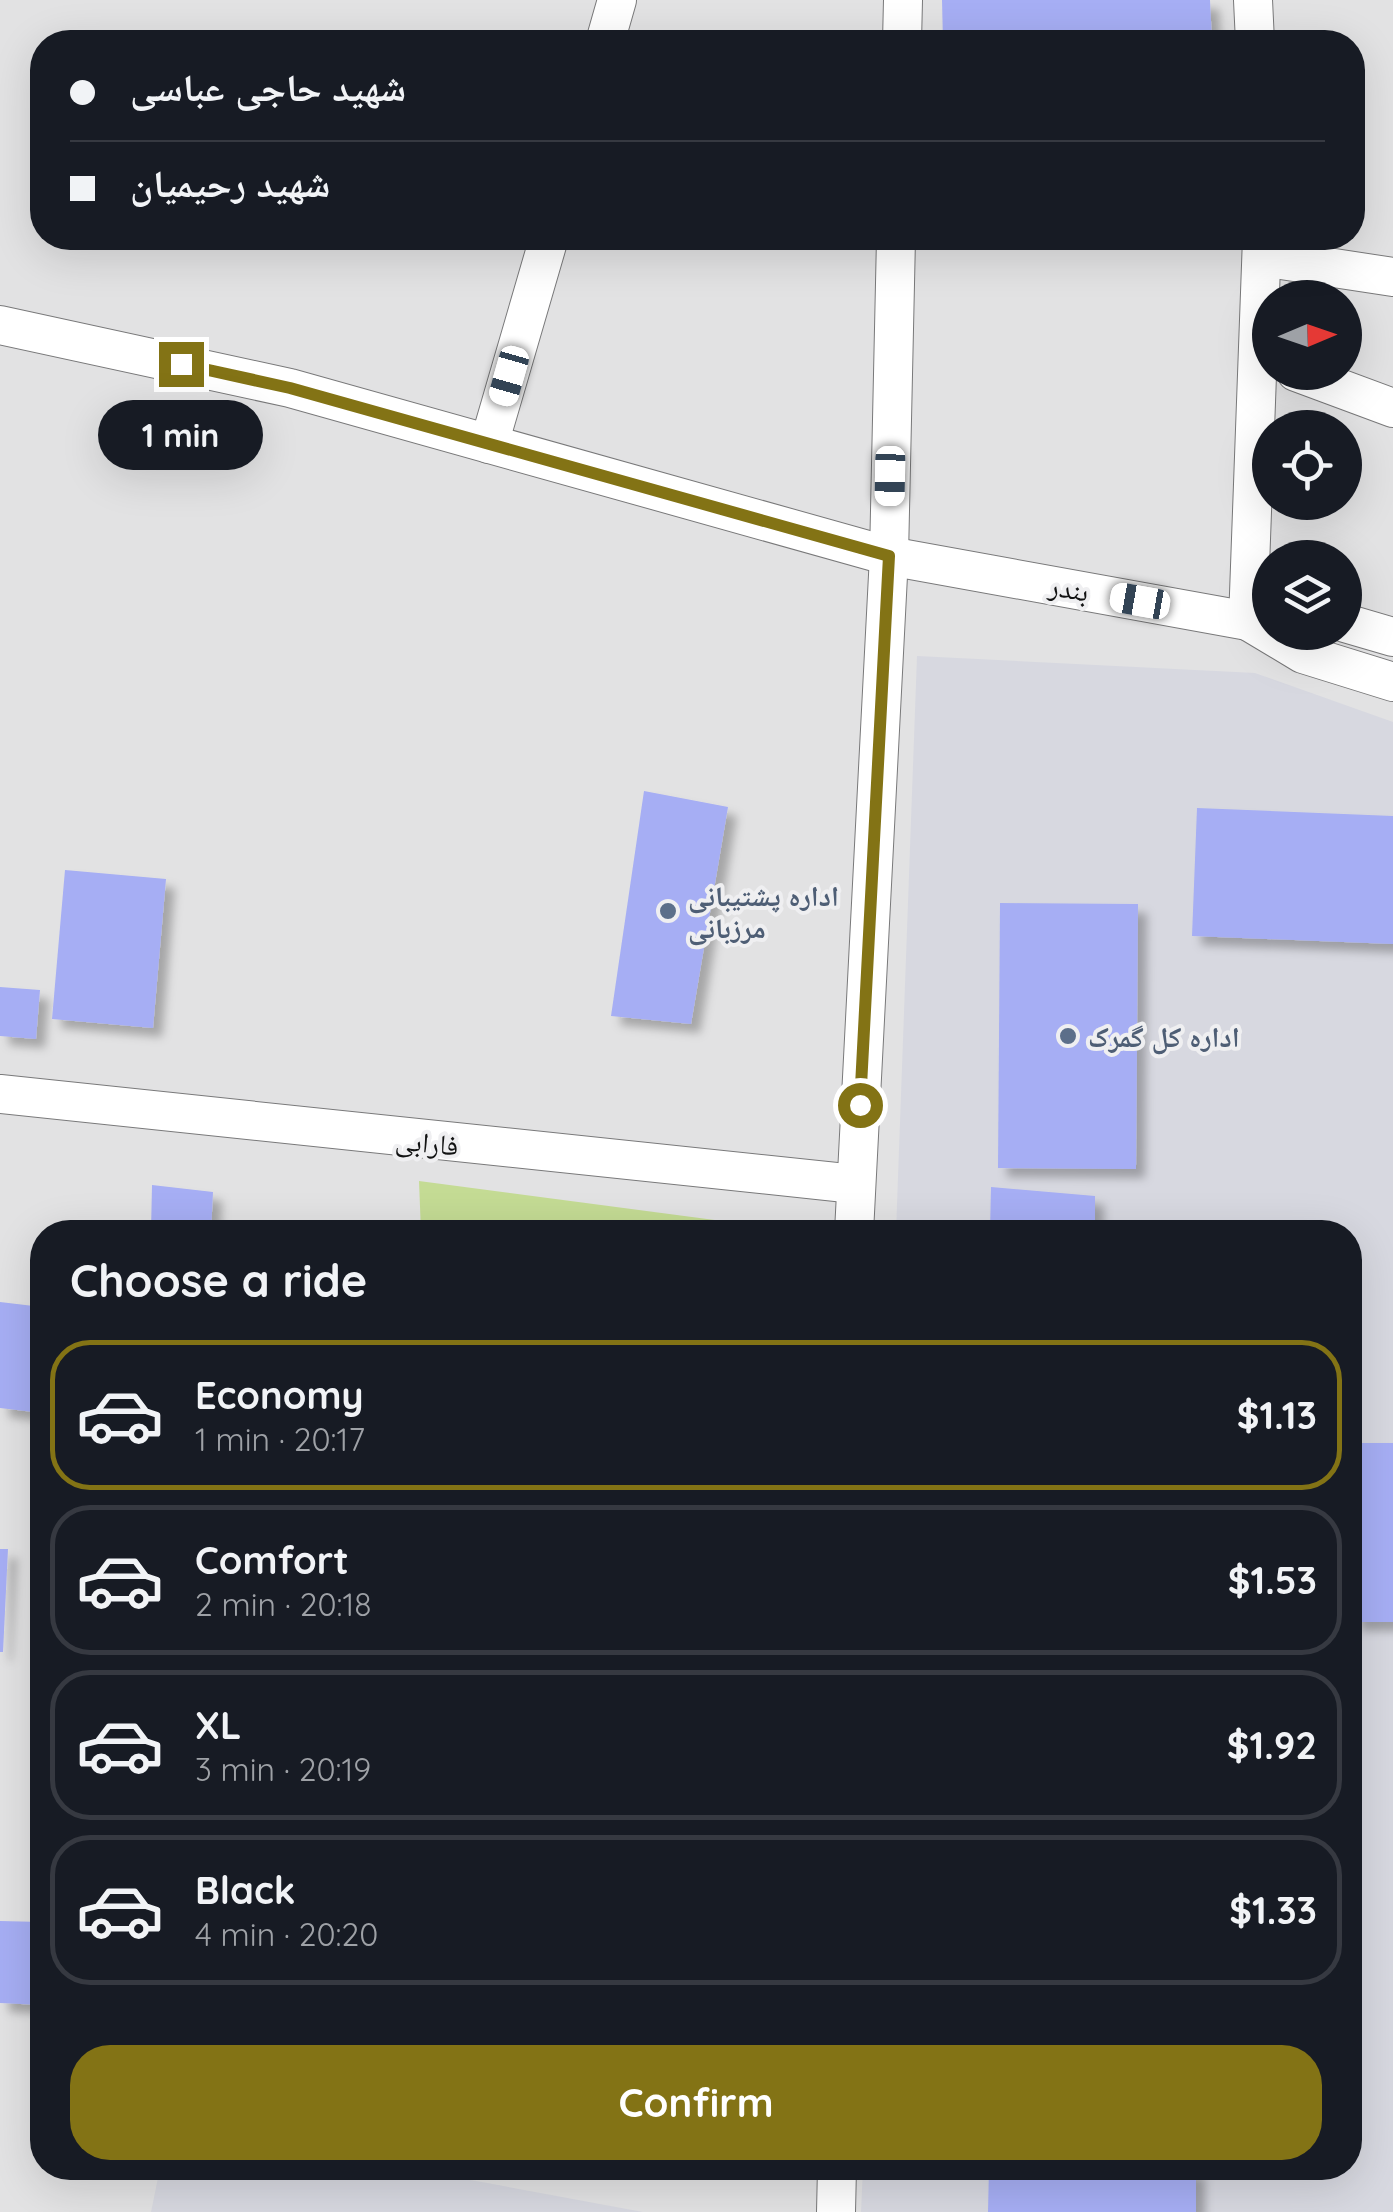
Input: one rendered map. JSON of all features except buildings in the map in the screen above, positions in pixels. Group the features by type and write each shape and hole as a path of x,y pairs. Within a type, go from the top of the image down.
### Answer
{"street":[{"path":"608,30 617,0"},
{"path":"903,30 904,0"},
{"path":"1253,0 1254,30"},
{"path":"489,444 546,250"},
{"path":"854,1220 889,556 896,250"},
{"path":"1262,250 1263,280"},
{"path":"1275,250 1393,277"},
{"name":"بندر","path":"0,325 290,388 889,556 1252,619"},
{"path":"1261,540 1263,390"},
{"path":"1344,390 1393,408"},
{"path":"1362,628 1393,637"},
{"name":"بندر","path":"1299,650 1393,682"},
{"name":"فارابی","path":"0,1094 856,1184"},
{"path":"836,2212 837,2180"}],"shaded area":[{"path":"917,656 1255,673 1393,722 1393,2212 861,2212 862,2180 1362,2180 1362,1220 896,1220"},
{"path":"158,2180 471,2180 643,2212 151,2212"}],"green space":[{"path":"419,1181 715,1220 421,1220"}],"place":[{"name":"اداره پشتیبانی مرزبانی","path":"668,911"},
{"name":"اداره کل گمرک","path":"1068,1036"}],"route":[{"path":"181,364 290,388 889,556 860,1105"}]}
